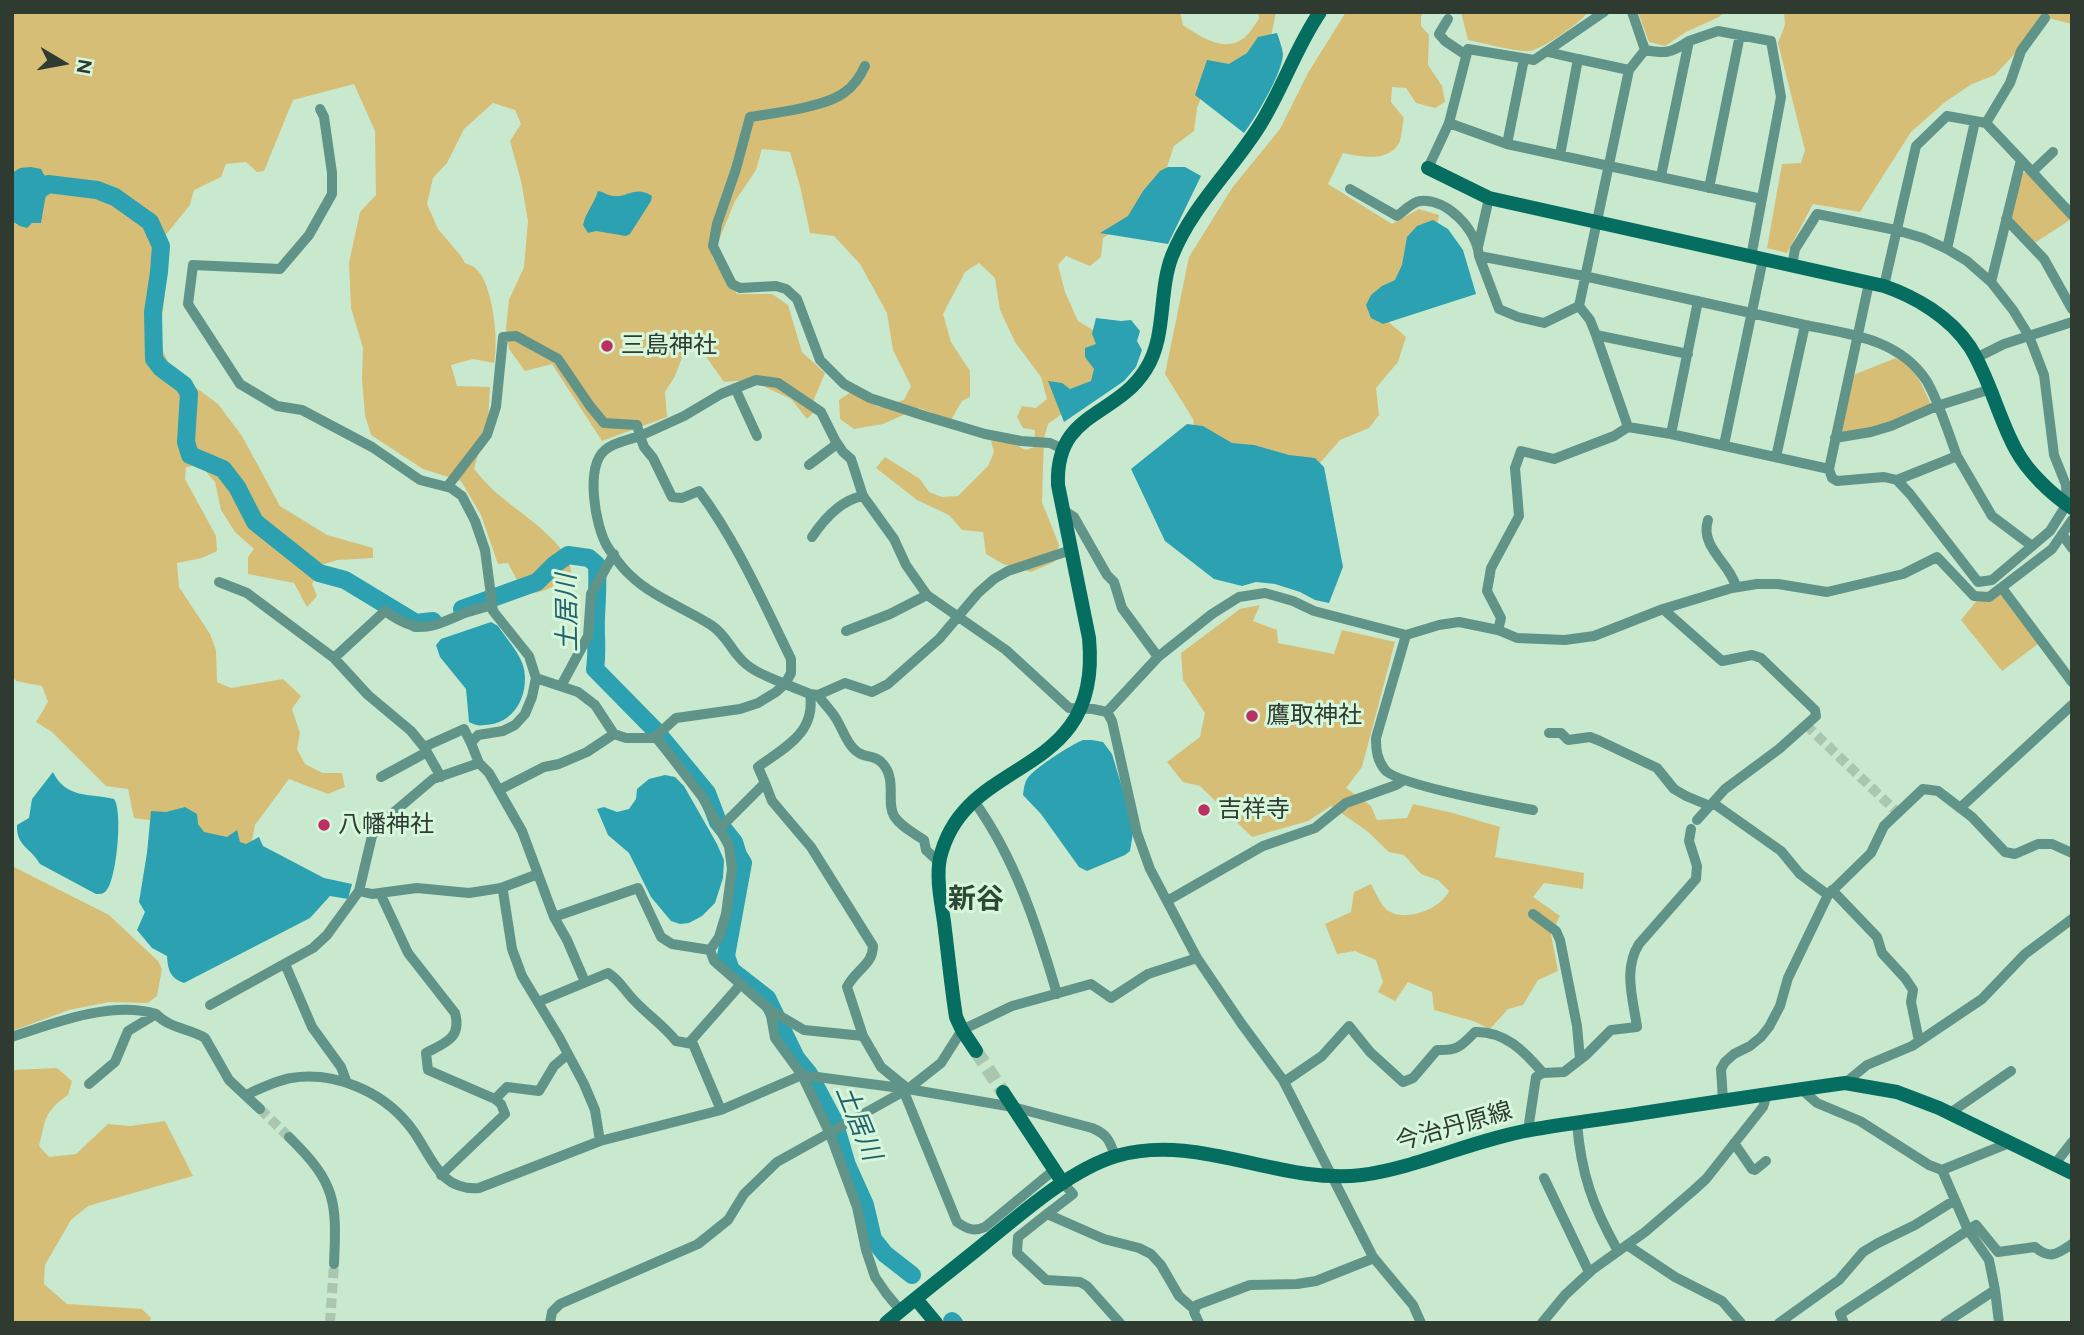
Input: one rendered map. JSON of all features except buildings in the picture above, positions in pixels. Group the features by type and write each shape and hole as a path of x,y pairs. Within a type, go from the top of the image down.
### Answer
{"street":[{"path":"975,1051 956,1017 953,1002 939,885 939,862 953,825 974,801 1051,748 1072,724 1088,686 1091,659 1089,638 1058,485 1057,466 1073,432 1132,386 1146,370 1157,344 1166,278 1186,226 1260,125 1281,88 1303,39 1320,12"},
{"path":"1604,12 1534,61 1468,49 1449,123 1428,168 1489,198 1884,286 1907,294 1940,316 1968,345 1991,388 2017,450 2033,472 2069,506"},
{"path":"1619,12 1632,14 1645,50"},
{"path":"1947,249 1980,122 2010,83 2021,51 2045,18"},
{"path":"1448,19 1439,34 1466,55"},
{"path":"1645,50 1664,54 1689,41 1718,32 1771,41 1781,97 1762,199 1753,313 1724,445"},
{"path":"1709,188 1740,35"},
{"path":"1661,176 1689,41"},
{"path":"1578,306 1629,70 1645,50"},
{"path":"1548,52 1629,70"},
{"path":"1507,144 1524,59"},
{"path":"1560,155 1578,59"},
{"path":"865,66 858,80 834,99 750,117 717,224 713,246 732,284 740,288 776,286 786,289 797,299 820,360 844,384 870,398 985,433 1021,441 1050,443 1063,450"},
{"path":"320,109 324,117 332,173 332,194 309,235 280,269 193,265 188,304 240,384 277,406 302,410 372,447 420,480 447,487 462,496 482,538 493,611 529,656 536,678 525,715 503,731 478,735 471,743"},
{"path":"1884,286 1916,146 1947,116 1980,122 2067,203 2072,215"},
{"path":"1449,123 1507,144 1762,199"},
{"path":"2032,172 2053,152"},
{"path":"1991,282 2021,160"},
{"path":"1350,189 1397,216 1417,201 1434,201 1454,213 1467,227 1479,251 1499,309 1544,323 1578,306"},
{"path":"1479,251 1489,198"},
{"path":"1792,266 1795,249 1817,214 1896,230 1947,249 1967,261 1991,282 2013,310 2029,336 2044,375 2054,455 2066,485 2069,506 2050,531 1992,580 1978,582 1910,494 1896,480 1884,477 1838,481 1832,478 1829,469 1868,283"},
{"path":"2006,219 2044,259 2072,309"},
{"path":"1479,251 1858,336 1877,341 1900,353 1927,382 1957,456 1992,516 2032,546"},
{"path":"1671,434 1698,301"},
{"path":"1578,306 1590,320 1628,427"},
{"path":"1976,358 2004,344 2072,322"},
{"path":"1776,457 1805,325"},
{"path":"447,487 487,435 496,407 503,337 516,335 558,359 604,423 636,425 644,447 653,458 671,497 682,498 699,491 739,554 791,659 791,673 785,684 758,703 740,709 676,718 655,738"},
{"path":"1596,335 1688,354"},
{"path":"939,862 926,850 924,840 902,826 895,817 892,810 890,777 884,765 875,757 860,754 852,747 833,714 814,695 753,669 740,659 714,626 684,611 627,573 608,549 598,520 594,474 596,464 604,451 612,445 640,436 684,416 735,388 756,380 778,383 821,412 837,444 851,459 863,496 894,539 906,565 927,595 1006,650 1069,708 1107,712"},
{"path":"735,388 757,436"},
{"path":"1835,438 1891,426 1937,406 1991,388"},
{"path":"1498,630 1502,618 1487,591 1491,568 1519,516 1515,468 1521,451 1554,459 1614,436 1628,427 1829,469"},
{"path":"809,465 837,444"},
{"path":"1896,480 1957,456"},
{"path":"812,537 842,505 852,498 863,496"},
{"path":"1063,510 1074,517 1107,575 1114,582 1122,608 1158,657"},
{"path":"1708,520 1706,528 1710,542 1717,558 1734,577 1736,587"},
{"path":"1107,712 1158,657 1212,614 1239,597 1265,593 1293,601 1314,611 1406,635 1459,621 1498,630 1517,638 1574,639 1594,636 1663,609 1736,587 1778,584 1827,592 1903,574 1937,557 1974,596 1989,597 2052,549 2072,520"},
{"path":"2062,534 2072,548"},
{"path":"814,695 845,683 872,692 888,684 939,639 978,593 994,579 1008,571 1071,550"},
{"path":"561,685 588,636 591,594 614,554"},
{"path":"219,582 247,593 334,658 368,695 411,731 441,776"},
{"path":"2002,588 2072,682"},
{"path":"846,631 891,614 927,595"},
{"path":"334,658 385,611 408,624 421,627 439,625 467,612 492,605"},
{"path":"1528,1130 1536,1077 1543,1073 1564,1072 1611,1030 1637,1027 1629,969 1631,956 1696,879 1697,866 1689,841 1694,825 1725,789 1779,749 1816,716 1815,710 1762,658 1752,655 1722,661 1663,609"},
{"path":"1406,635 1376,738 1377,755 1385,771 1404,780 1468,797 1533,810"},
{"path":"536,678 578,692 596,705 614,734 626,738 657,738 702,798 729,846 732,869 726,914 719,937 710,950"},
{"path":"814,695 807,725 797,739 758,767 772,801 811,847 873,946 873,955 868,964 852,977 847,987 863,1036 881,1067 906,1091 957,1222 965,1228 976,1230 985,1227 1054,1170"},
{"path":"1960,808 2072,705"},
{"path":"1107,712 1112,721 1137,833 1150,869 1197,958 1284,1082 1374,1258 1413,1305 1421,1323"},
{"path":"382,777 464,729 479,762 489,773 522,831 554,917 585,982"},
{"path":"1549,733 1561,733 1568,740 1590,737 1657,768 1674,789 1711,805 1781,851 1800,874 1830,893 1877,937 1882,953 1913,990 1911,1002 1920,1041"},
{"path":"499,790 544,767 559,764 587,751 614,734"},
{"path":"211,1005 320,942 359,891 372,836 380,824 433,779 479,762"},
{"path":"1167,901 1263,846 1315,828 1346,803 1404,780"},
{"path":"719,829 765,783"},
{"path":"1723,1100 1721,1074 1725,1062 1750,1046 1769,1027 1780,1006 1788,978 1830,893 1871,853 1884,826 1923,789 1938,791 1972,817 2005,852 2015,854 2038,844 2052,844 2072,853"},
{"path":"974,801 991,824 1037,925 1057,994"},
{"path":"359,891 372,894 417,888 469,893 500,888 538,874"},
{"path":"500,888 503,891 512,949 522,976 568,1054 595,1110 600,1141"},
{"path":"554,917 638,888 661,937 672,944 710,950"},
{"path":"380,892 408,953 455,1013 458,1023 454,1035 426,1053 428,1070 495,1100 505,1114 441,1175"},
{"path":"1533,914 1556,931 1560,940 1577,1026 1580,1059"},
{"path":"1845,1083 1867,1065 1920,1041 1983,999 2025,954 2072,919"},
{"path":"710,950 714,961 770,1010 804,1030 863,1036"},
{"path":"550,1323 552,1312 560,1304 698,1244 728,1220 744,1194 777,1162 906,1091 941,1063 962,1030 1011,1007 1091,985 1111,998 1148,974 1197,958"},
{"path":"285,964 312,1027 341,1067 347,1083"},
{"path":"538,1002 608,973 620,980 631,997 666,1028 676,1041 693,1044 721,1110"},
{"path":"689,1043 741,984"},
{"path":"12,1037 82,1016 144,1010 156,1014 161,1020 178,1029 205,1038 229,1080 260,1110"},
{"path":"770,1010 775,1038 802,1075 830,1134 856,1207 866,1250 876,1277 901,1311"},
{"path":"89,1084 115,1062 128,1031 156,1014"},
{"path":"1284,1082 1322,1056 1349,1026 1370,1052 1403,1082 1413,1078 1437,1050 1450,1051 1459,1048 1475,1032 1491,1031 1516,1046 1543,1073"},
{"path":"495,1100 507,1087 539,1091 554,1066 568,1054"},
{"path":"1950,1113 2011,1071"},
{"path":"246,1095 273,1082 292,1078 310,1076 347,1083 383,1100 398,1112 421,1141 441,1175 452,1184 467,1189 480,1188 600,1141 721,1110 802,1075 1013,1107 1101,1132 1109,1138 1115,1156"},
{"name":"今治丹原線","path":"886,1323 1063,1183 1115,1156 1144,1150 1197,1151 1299,1174 1331,1177 1362,1175 1528,1130 1845,1083 1896,1092 1950,1113 2072,1173"},
{"path":"1801,1089 1817,1103 1860,1121 1929,1165 1942,1170 2009,1143"},
{"path":"1003,1092 1073,1194 1018,1237 1017,1253 1046,1280 1080,1282 1087,1286 1120,1323"},
{"path":"1542,1323 1589,1272 1694,1190 1763,1107 1767,1094"},
{"path":"1577,1123 1583,1171 1592,1201 1623,1248 1722,1301 1741,1323"},
{"path":"289,1137 316,1166 332,1196 335,1212 334,1264"},
{"path":"2054,1164 2072,1142"},
{"path":"1734,1143 1752,1170 1766,1161"},
{"path":"1942,1170 1968,1230 1989,1260 1998,1323"},
{"path":"1544,1178 1589,1272"},
{"path":"1779,1323 1839,1280 1863,1252 1955,1200"},
{"path":"1047,1214 1104,1239 1139,1248 1151,1255 1161,1265 1179,1296 1195,1310 1199,1323"},
{"path":"1844,1323 1840,1314 1976,1225 1997,1252 2035,1247 2044,1255 2049,1255 2059,1253 2072,1244"},
{"path":"1195,1310 1197,1305 1250,1285 1316,1281 1374,1258"},
{"path":"1945,1323 1995,1290"},
{"path":"916,1299 936,1323"}],"shaded area":[{"path":"12,12 1180,12 1183,25 1190,30 1213,42 1229,44 1237,42 1249,33 1259,19 1258,12 1276,12 1270,42 1229,70 1212,70 1197,108 1194,131 1174,146 1165,173 1130,221 1103,238 1101,257 1090,266 1066,256 1058,265 1065,292 1078,321 1096,332 1099,371 1093,388 1048,424 1044,438 1042,502 1059,545 1054,562 1031,572 1003,564 986,554 983,532 962,530 949,515 917,500 876,468 885,457 920,479 929,492 942,497 958,496 988,466 994,452 991,441 1004,439 1026,450 1034,447 1035,430 1023,428 1017,417 1022,406 1036,408 1047,399 1041,377 1015,342 1000,310 995,278 979,263 965,272 943,314 951,342 970,371 970,397 962,401 951,420 919,408 883,424 854,429 840,419 839,400 851,392 879,407 904,400 911,386 893,350 887,313 860,264 834,236 810,233 790,152 762,149 756,170 735,201 712,257 737,294 772,294 788,305 802,352 825,373 814,399 814,412 807,419 791,399 750,380 724,382 702,351 686,347 675,376 665,392 667,417 602,441 552,364 525,371 509,349 506,328 509,300 524,267 528,221 510,141 521,124 515,110 493,103 464,129 447,163 433,178 427,204 438,229 465,263 474,267 481,275 493,312 496,341 494,363 473,359 451,365 457,386 490,387 488,420 474,469 492,489 541,528 570,564 571,576 542,591 523,592 508,563 498,564 481,515 461,481 423,469 371,435 365,415 363,348 351,308 349,263 360,212 376,195 375,131 354,84 293,100 264,171 257,172 246,162 226,164 221,177 194,190 190,205 164,237 167,276 161,327 162,349 169,364 218,404 242,436 280,506 327,535 373,548 373,558 337,560 322,565 312,584 317,596 307,607 294,583 248,574 248,557 254,549 235,532 221,510 215,482 200,465 186,467 185,479 216,536 217,551 202,558 177,563 179,587 210,634 216,650 217,682 231,688 283,679 301,696 292,709 300,733 297,749 305,764 323,773 342,773 345,787 328,794 289,779 255,825 250,851 156,821 134,818 128,789 106,786 52,732 36,722 48,702 42,686 16,681 12,675"},
{"path":"1346,12 1424,12 1421,26 1429,35 1428,65 1442,86 1445,102 1435,108 1416,103 1406,88 1392,87 1391,102 1404,118 1400,141 1389,153 1382,156 1343,153 1328,184 1392,224 1419,209 1439,215 1436,229 1376,311 1406,337 1398,362 1376,388 1379,415 1369,428 1340,440 1313,471 1196,442 1193,419 1165,374 1189,257 1232,188 1280,129 1308,73"},
{"path":"1461,12 1588,12 1542,46 1523,51 1468,40"},
{"path":"1638,12 1724,12 1665,46 1649,42"},
{"path":"1784,12 2072,12 2072,24 2048,18 1995,75 1972,84 1945,102 1911,132 1860,212 1813,204 1787,253 1767,248 1782,164 1801,163 1805,150 1778,43 1785,25"},
{"path":"2026,172 2070,220 2033,244 2010,217 2022,173"},
{"path":"1896,358 1914,372 1931,405 1876,427 1841,434 1853,375"},
{"path":"2001,593 2038,644 2002,671 1961,620 1978,599"},
{"path":"1260,605 1253,621 1277,630 1278,643 1334,654 1342,630 1395,642 1362,767 1346,788 1371,806 1377,820 1407,818 1413,804 1453,813 1500,827 1495,857 1584,873 1583,889 1544,883 1533,897 1560,916 1551,934 1558,971 1538,980 1523,1005 1508,1009 1490,1029 1473,1021 1434,1010 1432,992 1408,982 1395,1001 1378,992 1383,982 1376,960 1355,951 1337,954 1325,924 1351,912 1354,892 1371,884 1384,907 1393,913 1411,915 1430,909 1445,898 1449,891 1438,880 1421,874 1404,855 1389,852 1367,831 1331,806 1308,821 1252,837 1200,786 1183,782 1167,762 1200,737 1205,713 1183,680 1181,653 1240,609"},
{"path":"12,866 109,915 158,961 162,969 157,996 148,1003 109,1002 69,1010 12,1031"},
{"path":"57,1068 72,1081 68,1095 54,1106 45,1122 39,1146 49,1157 76,1154 108,1124 131,1126 165,1121 193,1176 88,1206 71,1220 45,1265 44,1284 67,1304 142,1309 151,1318 149,1323 12,1323 12,1070"}],"water":[{"path":"1277,33 1283,54 1282,62 1268,95 1244,133 1195,95 1207,60 1229,64 1247,53 1258,37"},
{"path":"1168,167 1185,167 1201,176 1168,244 1100,233 1128,216 1143,191 1160,171"},
{"path":"20,168 41,169 48,182 41,223 32,223 27,228 12,221 12,173"},
{"path":"598,191 612,196 641,192 652,196 630,234 626,236 596,231 588,233 583,225"},
{"path":"1433,220 1448,229 1463,250 1476,294 1383,324 1371,318 1366,305 1371,295 1395,280 1402,265 1407,237 1417,226"},
{"path":"1096,318 1131,320 1140,331 1137,341 1142,350 1136,367 1124,381 1064,422 1048,381 1062,383 1070,389 1091,381 1094,369 1085,357 1085,348 1096,344 1092,334"},
{"path":"1187,424 1203,426 1232,443 1315,458 1324,467 1343,567 1329,603 1275,584 1256,582 1242,586 1214,579 1165,541 1131,469"},
{"path":"491,622 498,626 520,658 524,669 524,689 517,707 504,720 478,725 469,722 466,689 440,657 436,645 441,639"},
{"path":"1083,740 1103,742 1112,754 1134,827 1130,851 1087,871 1079,867 1041,814 1023,795 1027,779 1037,769"},
{"path":"53,772 58,781 71,791 114,799 117,806 116,860 110,884 103,893 96,894 40,864 19,838 17,825 29,818 32,799"},
{"path":"665,775 675,777 684,786 724,860 723,878 715,903 702,916 689,923 671,921 651,897 629,853 608,835 597,809 604,807 617,812 629,809 636,799 637,789 649,779"},
{"path":"185,807 197,814 198,824 204,832 227,837 237,830 240,842 246,844 259,837 263,846 324,878 352,884 348,899 330,896 310,918 184,983 179,981 171,973 167,956 152,948 137,930 145,912 139,902 151,811 166,812"}],"waterway":[{"name":"土居川","path":"12,187 29,197 48,184 97,190 115,197 150,222 161,246 153,312 154,359 161,368 184,385 189,394 186,442 190,455 223,469 237,487 255,522 319,573 345,580 416,623 433,621"},
{"name":"土居川","path":"462,609 537,582 568,555 589,558 597,565 595,669 655,730 707,793 718,822 734,842 743,863 726,956 731,970 767,998 796,1058 809,1074 834,1121 847,1165 865,1205 873,1239 885,1254 912,1275"}],"tunnel":[{"path":"1806,725 1898,813"},
{"path":"976,1051 1003,1092"},
{"path":"260,1109 289,1137"},
{"path":"330,1323 334,1264"}],"place":[{"name":"三島神社","path":"607,346"},
{"name":"鷹取神社","path":"1252,716"},
{"name":"吉祥寺","path":"1204,810"},
{"name":"八幡神社","path":"324,825"}],"district":[{"name":"新谷","path":"976,900"}]}
